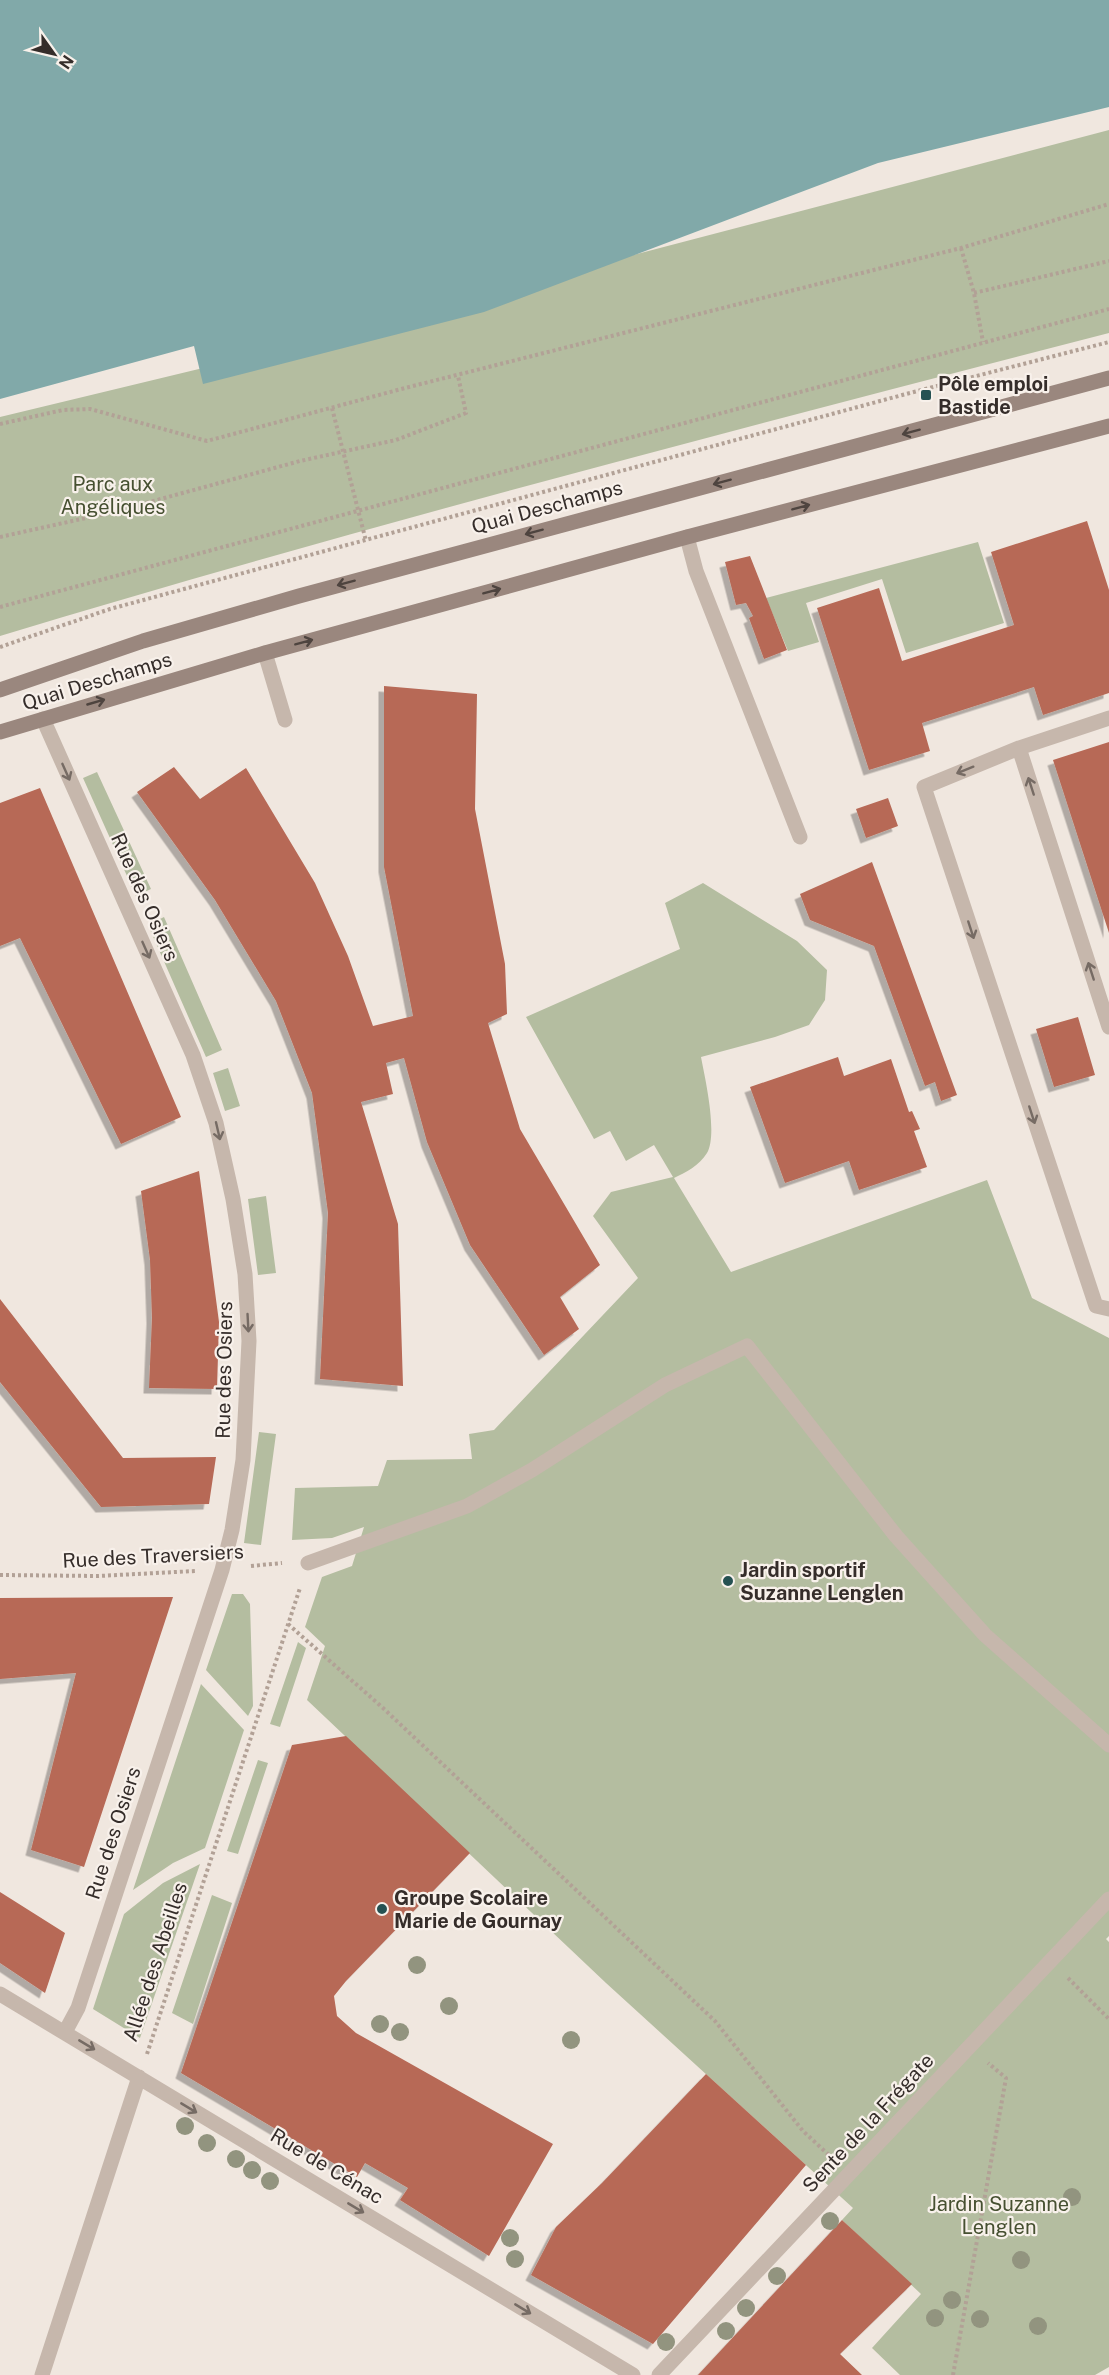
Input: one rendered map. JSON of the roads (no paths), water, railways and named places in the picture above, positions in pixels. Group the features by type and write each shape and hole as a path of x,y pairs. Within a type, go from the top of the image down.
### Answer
{"main road":[{"name":"Quai Deschamps","path":"0,690 143,641 288,599 1109,378"},
{"name":"Quai Deschamps","path":"0,732 265,653 687,537 1109,426"}],"street":[{"path":"687,537 696,571 800,837"},
{"path":"265,653 285,720"},
{"path":"1109,718 1019,748 924,787 1096,1306 1109,1309"},
{"name":"Rue des Osiers","path":"43,719 193,1055 216,1123 245,1274 249,1341 243,1460 232,1530 222,1570 78,2008 64,2032"},
{"path":"1019,748 1109,1027"},
{"path":"308,1563 467,1506 531,1470 665,1385 747,1346 896,1536 985,1635 1109,1745"},
{"name":"Sente de la Frégate","path":"659,2375 1109,1899"},
{"name":"Rue de Cénac","path":"0,1994 633,2375"},
{"path":"42,2375 139,2077"}],"water":[{"path":"0,0 1109,0 1109,107 878,163 484,312 203,384 194,346 0,399"}],"place":[{"name":"Pôle emploi Bastide","path":"926,395"},
{"name":"Jardin sportif Suzanne Lenglen","path":"728,1581"},
{"name":"Groupe Scolaire Marie de Gournay","path":"382,1909"}],"park label":[{"name":"Parc aux Angéliques","path":"113,496"},
{"name":"Jardin Suzanne Lenglen","path":"999,2216"}]}
